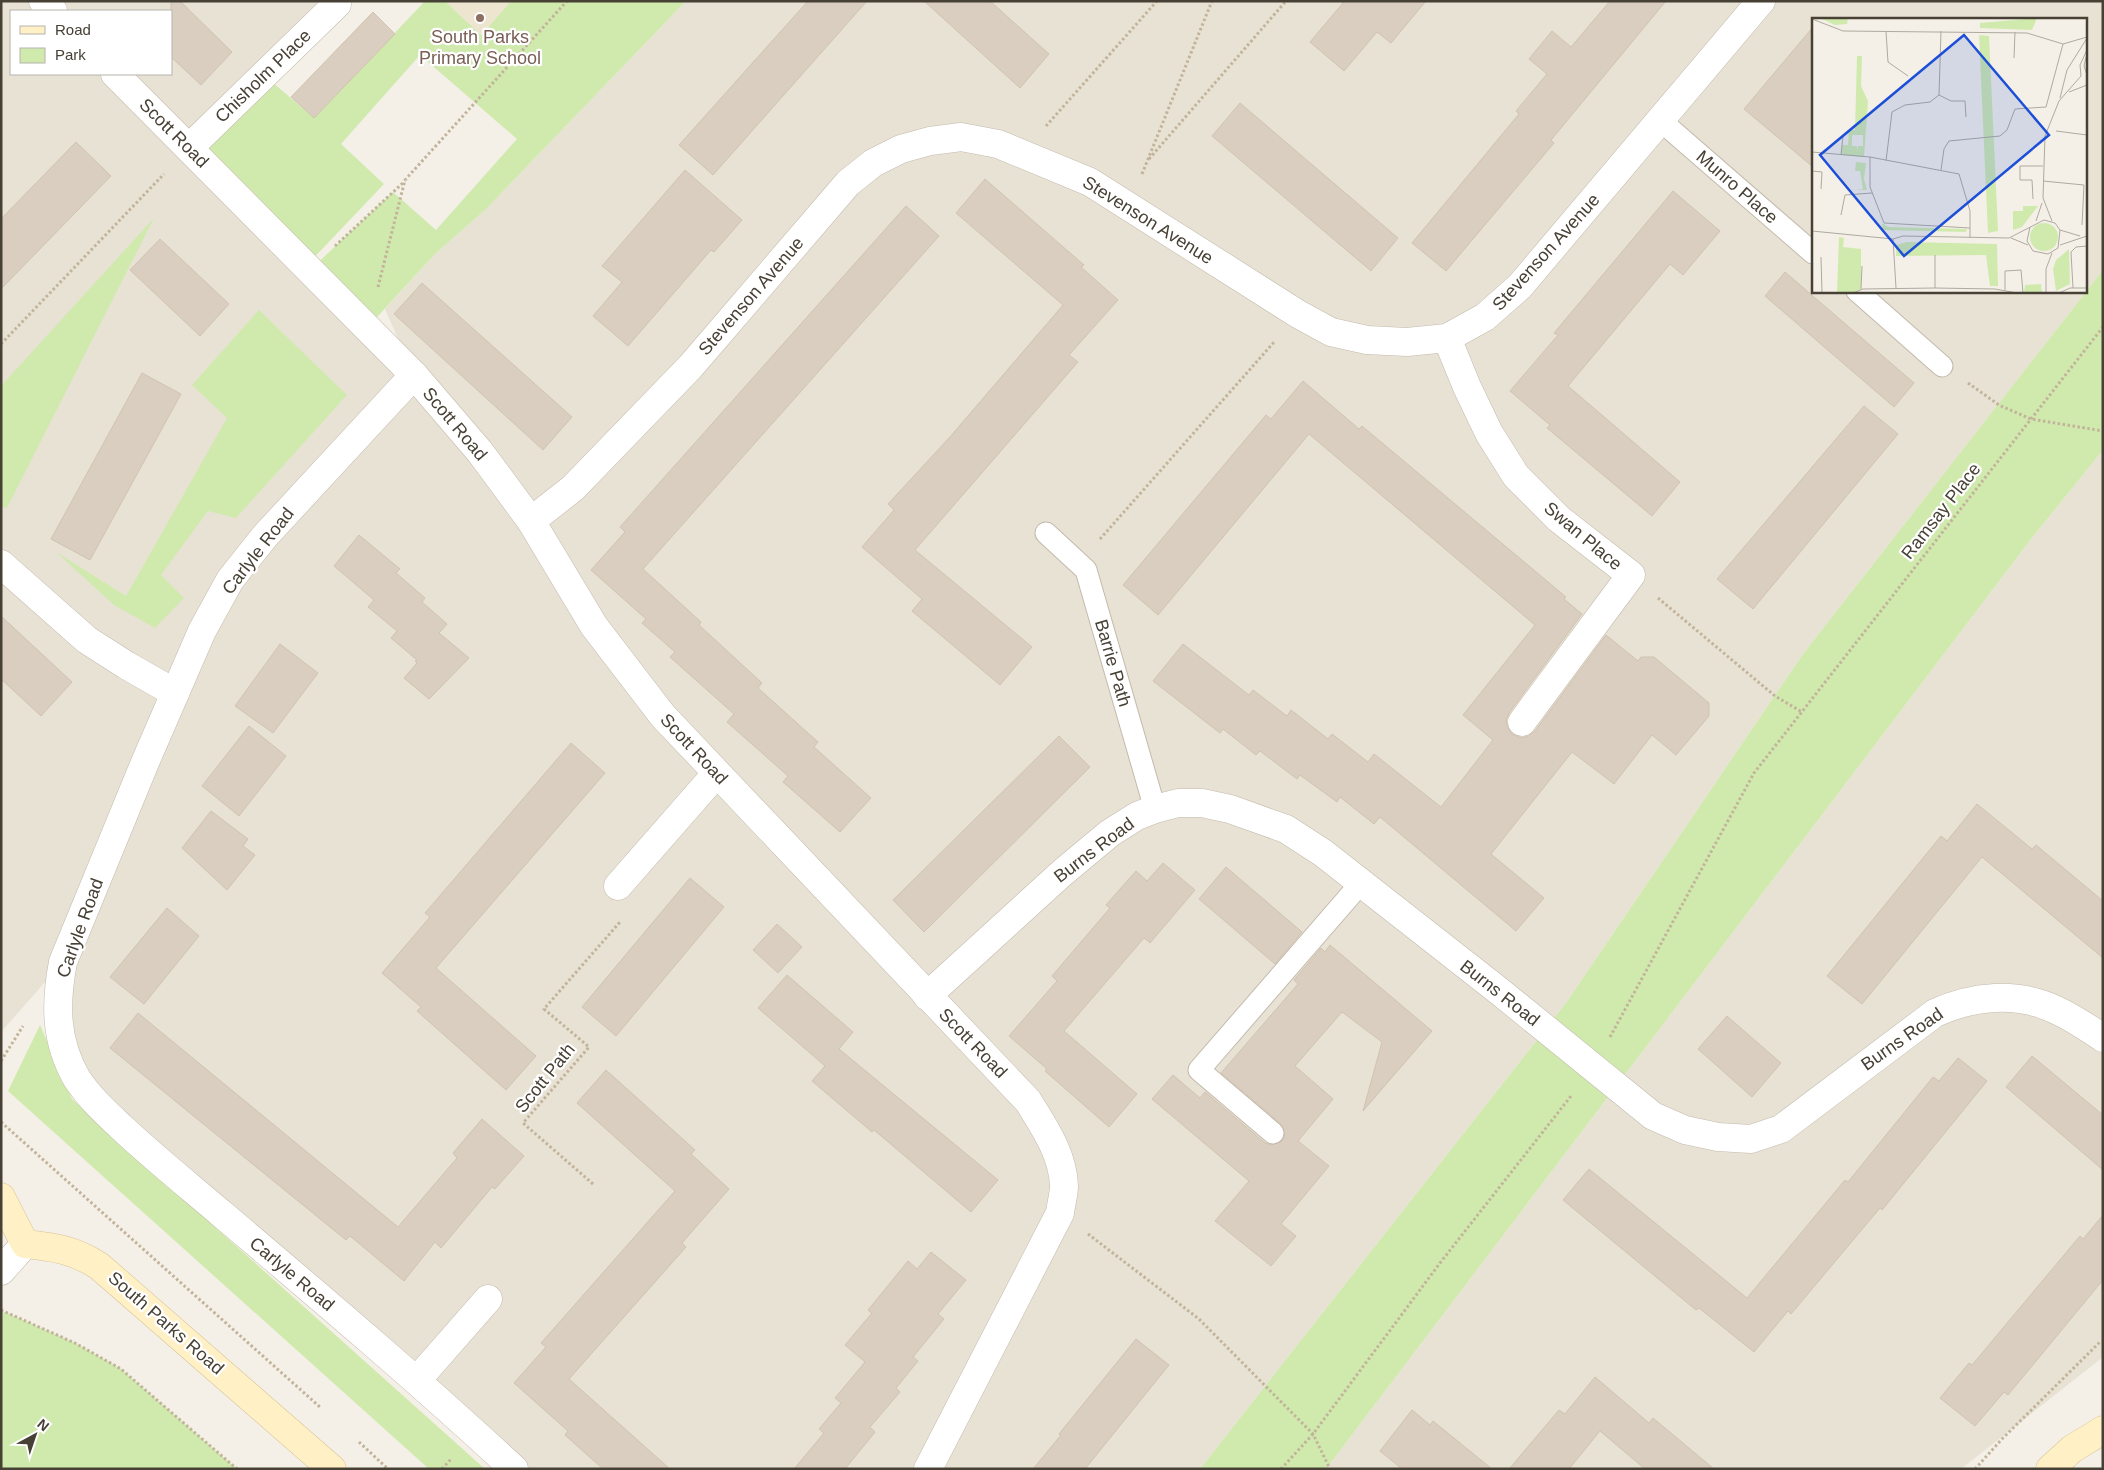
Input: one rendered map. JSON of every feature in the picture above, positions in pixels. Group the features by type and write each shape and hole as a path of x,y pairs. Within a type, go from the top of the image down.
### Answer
{"street":[{"path":"43,1 52,10"},
{"name":"Stevenson Avenue","path":"531,521 573,488 691,366 848,183 873,163 902,148 930,141 961,137 998,144 1090,182 1298,314 1331,332 1368,340 1407,342 1447,338 1485,317 1520,286 1761,1"},
{"name":"Chisholm Place","path":"188,148 337,4"},
{"name":"Scott Road","path":"116,75 414,375 480,452 531,521 594,626 663,716 1028,1101 1045,1128 1058,1155 1064,1186 1060,1213 928,1469"},
{"name":"Swan Place","path":"1447,338 1466,387 1489,433 1516,476 1558,519 1631,575 1522,722"},
{"name":"Carlyle Road","path":"414,375 265,536 230,580 202,631 63,962 58,988 57,1009 61,1043 71,1066 89,1096 140,1144 417,1380 514,1469"},
{"path":"1,564 87,640 175,693"},
{"path":"618,886 716,774"},
{"name":"Burns Road","path":"927,996 1085,852 1110,833 1137,816 1155,809 1178,803 1202,803 1230,809 1286,829 1323,853 1653,1116 1685,1130 1718,1137 1751,1139 1781,1129 1935,1013 1954,1004 1974,999 2003,997 2029,1001 2054,1009 2103,1038"},
{"path":"1,1196 25,1244 1,1271"},
{"name":"South Parks Road","path":"25,1244 60,1248 82,1255 99,1266 137,1297 332,1469"},
{"path":"417,1380 488,1299"},
{"path":"2050,1469 2072,1449 2103,1430"}],"lane":[{"name":"Munro Place","path":"1661,121 1812,252"},
{"path":"1858,292 1942,366"},
{"path":"1046,533 1086,570"},
{"name":"Barrie Path","path":"1086,570 1155,809"},
{"path":"1273,1133 1199,1070 1361,883"}],"path":[{"path":"310,270 406,180 567,1"},
{"path":"1022,153 1157,1"},
{"path":"1129,205 1212,1"},
{"path":"1147,161 1286,1"},
{"path":"1,344 188,148"},
{"path":"367,328 406,180"},
{"path":"1086,570 1102,536 1298,314"},
{"name":"Ramsay Place","path":"1282,1469 1313,1434 1440,1263 1593,1067 1754,773 2103,327"},
{"path":"1942,366 1999,405 2031,419 2103,431"},
{"path":"1631,575 1775,696 1802,712"},
{"name":"Scott Path","path":"593,1184 523,1124 588,1047 544,1009 620,921 618,886"},
{"path":"1,1122 321,1409"},
{"path":"1060,1213 1199,1319 1313,1434 1330,1469"},
{"path":"1,1310 75,1343 121,1369 237,1469"},
{"path":"1975,1469 2002,1439 2102,1342"},
{"path":"358,1442 388,1469"}],"shaded area":[{"path":"1,1 319,1 189,148 413,373 385,309 435,254 486,209 686,1 2103,1 2103,270 2086,292 2086,18 1812,18 1812,292 2086,292 1803,654 1566,1003 1200,1469 514,1469 77,1078 62,963 1,1032"},
{"name":"South Parks Primary School","path":"445,1 511,1 481,35"},
{"path":"2103,450 2103,1357 1961,1469 1326,1469 2031,539"}],"green space":[{"path":"425,1 445,1 481,35 511,1 686,1 486,209 435,254 367,328 310,270 393,192 436,230 517,139 420,55 341,144 384,184 306,266 189,148 264,75 314,118"},
{"path":"154,218 7,508 1,506 1,386"},
{"path":"2103,270 2103,450 2031,539 1326,1469 1200,1469 1566,1003 1803,654"},
{"path":"259,310 347,395 236,518 208,511 161,575 184,598 155,628 114,605 56,552 126,596 227,418 192,385"},
{"path":"40,1025 72,1099 485,1469 429,1469 8,1091"},
{"path":"5,1312 75,1343 121,1369 237,1469 1,1469 1,1313"}],"building":[{"path":"171,1 180,1 232,52 201,85 172,58"},
{"path":"808,1 867,1 713,175 679,145"},
{"path":"924,1 990,1 1049,54 1020,88"},
{"path":"1341,1 1426,1 1391,43 1377,32 1344,71 1310,42 1343,3"},
{"path":"1610,1 1666,1 1551,140 1554,143 1446,271 1412,243 1519,114 1516,111 1547,74 1529,59 1552,31 1571,47"},
{"path":"373,12 395,34 314,118 291,97"},
{"path":"1812,28 1812,166 1744,109"},
{"path":"1240,103 1398,238 1371,271 1212,136"},
{"path":"76,142 111,176 1,289 1,219"},
{"path":"685,170 742,220 714,252 711,250 628,346 593,316 622,282 602,266"},
{"path":"985,179 1084,265 1081,267 1118,300 1069,355 1078,362 915,550 1032,647 1000,685 912,611 922,599 862,547 894,510 888,504 949,438 1063,305 956,213"},
{"path":"1673,191 1720,231 1683,275 1670,264 1568,386 1680,482 1652,516 1547,428 1550,425 1510,391 1558,335 1554,333"},
{"path":"906,206 939,236 643,569 701,622 699,625 762,683 758,688 818,742 814,747 871,798 840,832 783,782 788,776 727,722 734,714 670,657 675,652 642,623 646,619 591,570 625,532 620,527"},
{"path":"160,239 229,304 200,336 130,270"},
{"path":"1785,272 1914,383 1894,407 1765,296"},
{"path":"422,283 572,417 543,450 394,314"},
{"path":"142,373 181,394 90,560 51,539"},
{"path":"1303,381 1359,429 1362,426 1566,597 1564,599 1582,614 1509,713 1506,721 1512,734 1521,738 1529,736 1535,731 1606,635 1638,661 1641,657 1654,657 1709,703 1709,716 1676,755 1652,735 1614,784 1572,752 1491,854 1544,898 1516,931 1380,817 1374,824 1340,797 1337,802 1300,775 1297,779 1260,751 1256,755 1223,729 1220,733 1153,681 1183,644 1249,695 1253,690 1287,716 1291,710 1328,739 1332,734 1368,762 1374,754 1441,807 1493,740 1463,715 1535,625 1309,434 1158,615 1123,585 1266,415 1271,419"},
{"path":"1864,406 1898,434 1753,609 1717,579"},
{"path":"359,535 400,569 396,573 425,598 422,602 447,624 439,633 469,658 429,699 404,678 417,663 415,661 417,660 391,638 397,631 368,607 374,600 334,566"},
{"path":"1,616 72,682 41,716 1,679"},
{"path":"280,644 318,673 273,733 235,706"},
{"path":"249,726 286,756 239,816 202,786"},
{"path":"1059,736 1090,767 924,932 893,900"},
{"path":"571,743 605,773 436,968 536,1056 506,1090 417,1011 421,1007 382,973 430,917 425,913"},
{"path":"1977,804 2032,849 2036,845 2103,901 2103,958 1982,857 1862,1004 1827,976 1941,836 1947,841"},
{"path":"211,811 248,839 243,846 255,855 227,890 182,848"},
{"path":"1163,863 1195,890 1150,943 1144,938 1064,1031 1137,1094 1109,1127 1045,1071 1047,1069 1009,1036 1057,981 1052,976 1110,908 1106,905 1136,871 1147,881"},
{"path":"1226,867 1302,932 1275,964 1199,899"},
{"path":"690,878 724,907 616,1036 582,1007"},
{"path":"167,908 199,936 144,1004 110,977"},
{"path":"777,924 802,947 778,973 753,950"},
{"path":"1330,945 1432,1031 1363,1111 1382,1042 1342,1012 1295,1066 1333,1099 1298,1141 1329,1166 1281,1224 1296,1236 1271,1266 1215,1221 1249,1181 1152,1099 1173,1075 1200,1098 1205,1092 1265,1143 1271,1145 1282,1141 1285,1135 1281,1124 1221,1073 1298,984 1294,980 1321,948 1325,952"},
{"path":"787,975 853,1032 839,1049 998,1180 971,1212 874,1130 872,1132 812,1081 825,1066 758,1008"},
{"path":"138,1013 398,1227 457,1158 453,1153 482,1119 524,1156 495,1189 492,1187 441,1248 435,1242 404,1281 350,1236 346,1240 110,1048"},
{"path":"1727,1016 1781,1063 1752,1097 1698,1049"},
{"path":"2032,1056 2103,1115 2103,1170 2006,1087"},
{"path":"1958,1058 1987,1081 1882,1210 1880,1208 1791,1314 1788,1311 1754,1352 1699,1308 1696,1310 1563,1200 1589,1169 1747,1298 1845,1180 1848,1182 1933,1077 1939,1081"},
{"path":"606,1070 695,1150 691,1154 729,1189 682,1243 686,1247 569,1379 670,1469 603,1469 565,1435 568,1431 514,1383 546,1347 541,1343 675,1191 577,1103"},
{"path":"2103,1215 2103,1280 2008,1395 2004,1392 1975,1426 1940,1398 1969,1363 1972,1365 2080,1236 2083,1239"},
{"path":"931,1252 966,1280 938,1314 944,1319 913,1357 918,1361 896,1388 900,1392 870,1427 875,1432 845,1469 794,1469 824,1433 819,1429 841,1403 835,1398 865,1362 845,1345 872,1313 868,1310 908,1261 917,1269"},
{"path":"1136,1339 1169,1365 1085,1469 1033,1469 1061,1435 1059,1434"},
{"path":"1595,1377 1649,1423 1653,1418 1714,1469 1645,1469 1600,1431 1569,1469 1509,1469 1559,1410 1565,1414"},
{"path":"1412,1410 1430,1425 1433,1421 1492,1469 1402,1469 1380,1451"}],"place":[{"name":"South Parks Primary School","path":"480,18"}]}
